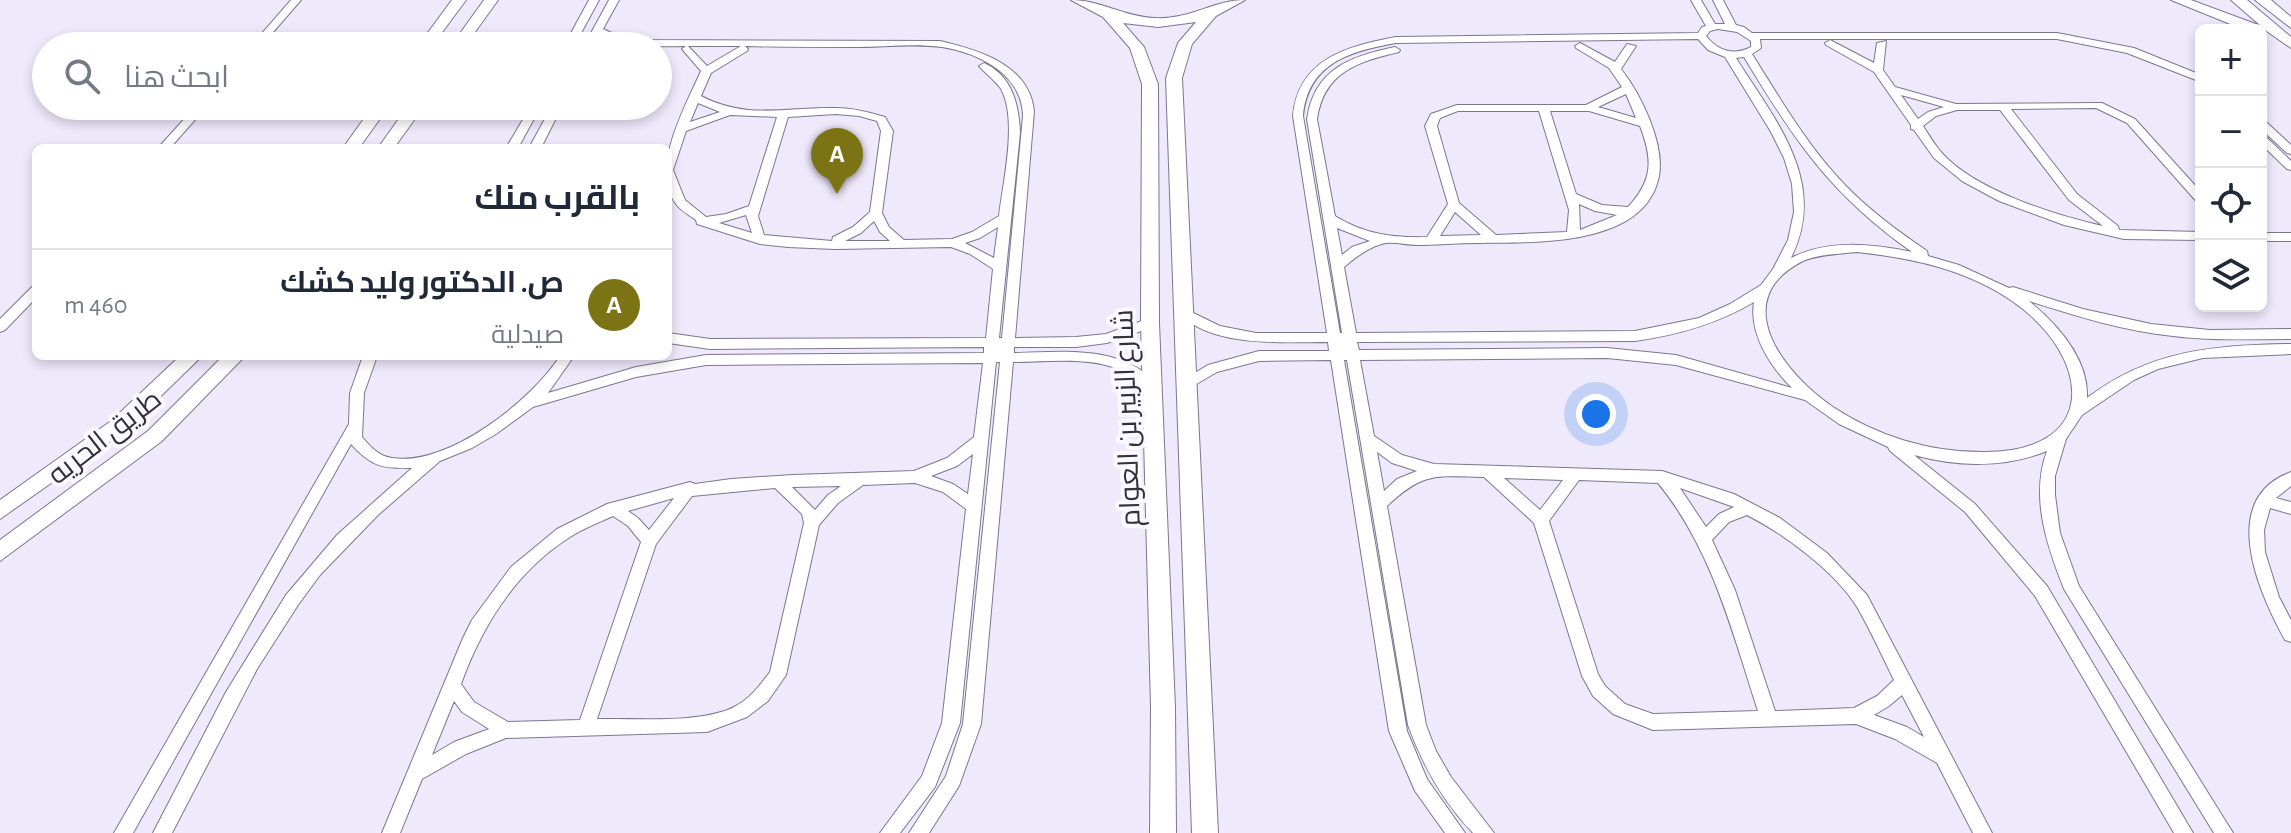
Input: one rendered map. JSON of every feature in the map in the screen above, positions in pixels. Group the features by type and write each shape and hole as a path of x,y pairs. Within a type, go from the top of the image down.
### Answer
{"street":[{"path":"268,32 296,0"},
{"path":"435,32 459,0"},
{"path":"468,32 491,0"},
{"path":"577,32 594,0"},
{"path":"602,32 598,30 614,0"},
{"path":"1078,0 1109,16 1170,22 1210,15 1238,0"},
{"path":"1696,0 1707,36 1728,54 1790,156 1801,190 1800,224 1777,273"},
{"path":"1718,0 1732,27 1755,40 2074,45 2132,59 2195,85"},
{"path":"2178,0 2241,24"},
{"path":"2238,0 2291,45"},
{"path":"2262,0 2291,24"},
{"path":"1205,833 1174,78 1185,43 1210,15"},
{"name":"شارع الزبير بن العوام","path":"1109,16 1137,47 1148,71 1150,323 1163,707 1163,833"},
{"path":"1485,833 1449,793 1424,748 1417,725 1312,109 1319,90 1344,67 1401,49 1631,46 1707,36 1732,27"},
{"path":"2267,34 2291,45"},
{"path":"1456,833 1421,785 1398,731 1298,116 1300,95 1319,69 1352,50 1412,38 1707,36"},
{"path":"1755,40 2057,36 2130,50 2195,77"},
{"path":"1747,54 1755,40"},
{"path":"672,43 923,49 962,56 994,73 1008,89 1014,108 1001,268 951,723 943,752 910,809 889,833"},
{"path":"1830,43 1878,70 1938,156 1966,178 2003,198 2044,215 2124,235 2195,236"},
{"path":"1878,70 1882,43"},
{"path":"672,49 940,44 980,55 1017,82 1026,99 1028,120 972,724 965,752 946,794 918,833"},
{"path":"1338,265 1356,250 1381,241 1573,236 1603,226 1642,202 1657,168 1654,143 1616,69 1580,46"},
{"path":"1616,69 1631,46"},
{"path":"687,49 706,71"},
{"path":"672,156 680,129 706,71 743,49"},
{"path":"1728,54 1747,54"},
{"path":"1747,54 1822,171 1868,214 1930,258"},
{"path":"1590,108 1627,89"},
{"path":"1891,89 1956,107"},
{"path":"695,97 711,107 733,112 859,114 881,119 887,131 876,213 884,229 899,242"},
{"path":"1915,127 1932,114 1956,107 2085,104 2113,110 2131,121 2195,192"},
{"path":"2002,105 2073,197 2124,235"},
{"path":"1493,239 1454,204 1431,126 1435,116 1457,108 1590,108 1644,124"},
{"path":"1544,109 1572,197 1576,223 1573,236"},
{"path":"680,129 733,112"},
{"path":"760,240 753,225 754,208 784,113"},
{"path":"168,144 189,120"},
{"path":"354,144 371,120"},
{"path":"389,144 406,120"},
{"path":"514,144 528,120"},
{"path":"537,144 550,120"},
{"path":"2267,129 2291,151"},
{"path":"2267,144 2291,167"},
{"path":"672,181 680,203 701,221 728,233 760,240 952,243 984,256 1001,268"},
{"path":"1572,197 1599,208 1628,213"},
{"path":"2044,215 2063,208 2073,197"},
{"path":"1432,239 1454,204"},
{"path":"701,221 728,218 754,208"},
{"path":"829,243 857,230 876,213"},
{"path":"952,243 987,230 1005,218"},
{"path":"1330,218 1352,232 1381,241"},
{"path":"1151,230 1181,230"},
{"path":"2267,236 2291,237"},
{"path":"1185,313 1217,330 1256,338 1646,335 1697,325 1723,315 1764,288 1777,273 1798,259 1846,249 1893,251 1930,258 1989,282 2122,323 2197,334 2291,334"},
{"path":"1989,282 2043,321 2072,357 2081,385 2079,411"},
{"path":"1764,288 1758,307 1760,329 1769,352 1787,376 1811,399 1845,421 1885,440 1925,452 1965,458 2023,453 2059,438"},
{"path":"0,327 32,294"},
{"path":"672,339 710,344 1092,341 1123,334 1150,323"},
{"path":"2224,833 2090,623 2067,577 2056,550 2047,503 2050,457 2059,438 2079,411 2117,381 2157,363 2213,352 2291,349"},
{"path":"1188,384 1213,368 1243,358 1594,353 1649,356 1744,376 1811,399"},
{"name":"طريق الحريه","path":"0,511 118,426 188,360"},
{"name":"طريق الحريه","path":"0,552 155,436 231,360"},
{"path":"123,833 353,428 357,393 369,360"},
{"path":"353,428 360,449 383,462 417,463 435,458 471,443 530,403 564,360"},
{"path":"530,403 636,372 706,360 1106,360 1140,375 1152,387"},
{"path":"1367,438 1397,459 1434,470 1662,477 1709,490 1750,507 1800,538 1843,577 1861,600 1983,833"},
{"path":"391,833 477,626 512,578 558,538 612,508 651,495 690,488 915,477 952,462 982,439"},
{"path":"1885,440 1970,508 2019,561 2061,621 2184,833"},
{"path":"162,833 255,659 286,608 357,524 435,458"},
{"path":"1379,504 1402,483 1434,470"},
{"path":"1487,471 1541,520 1590,676 1608,701 1635,717 1653,722 1856,716 1901,733 1944,758"},
{"path":"1541,520 1575,475"},
{"path":"915,477 948,488 975,507"},
{"path":"1662,477 1687,505 1705,537 1769,718"},
{"path":"2291,478 2275,488 2266,501 2257,535 2259,567 2271,603 2291,635"},
{"path":"416,773 460,748 506,730 707,724 741,712 762,696 778,675 812,523 833,499 860,481"},
{"path":"780,484 808,511 812,523"},
{"path":"586,728 649,541 690,488"},
{"path":"2266,501 2291,508"},
{"path":"1705,537 1724,518 1750,507"},
{"path":"612,508 633,522 649,541"},
{"path":"958,660 978,661"},
{"path":"1856,716 1883,701 1904,682"},
{"path":"452,685 479,716 506,730"},
{"path":"1163,707 1198,706"}],"place":[{"name":"ص. الدكتور وليد كشك","path":"837,194"}]}
